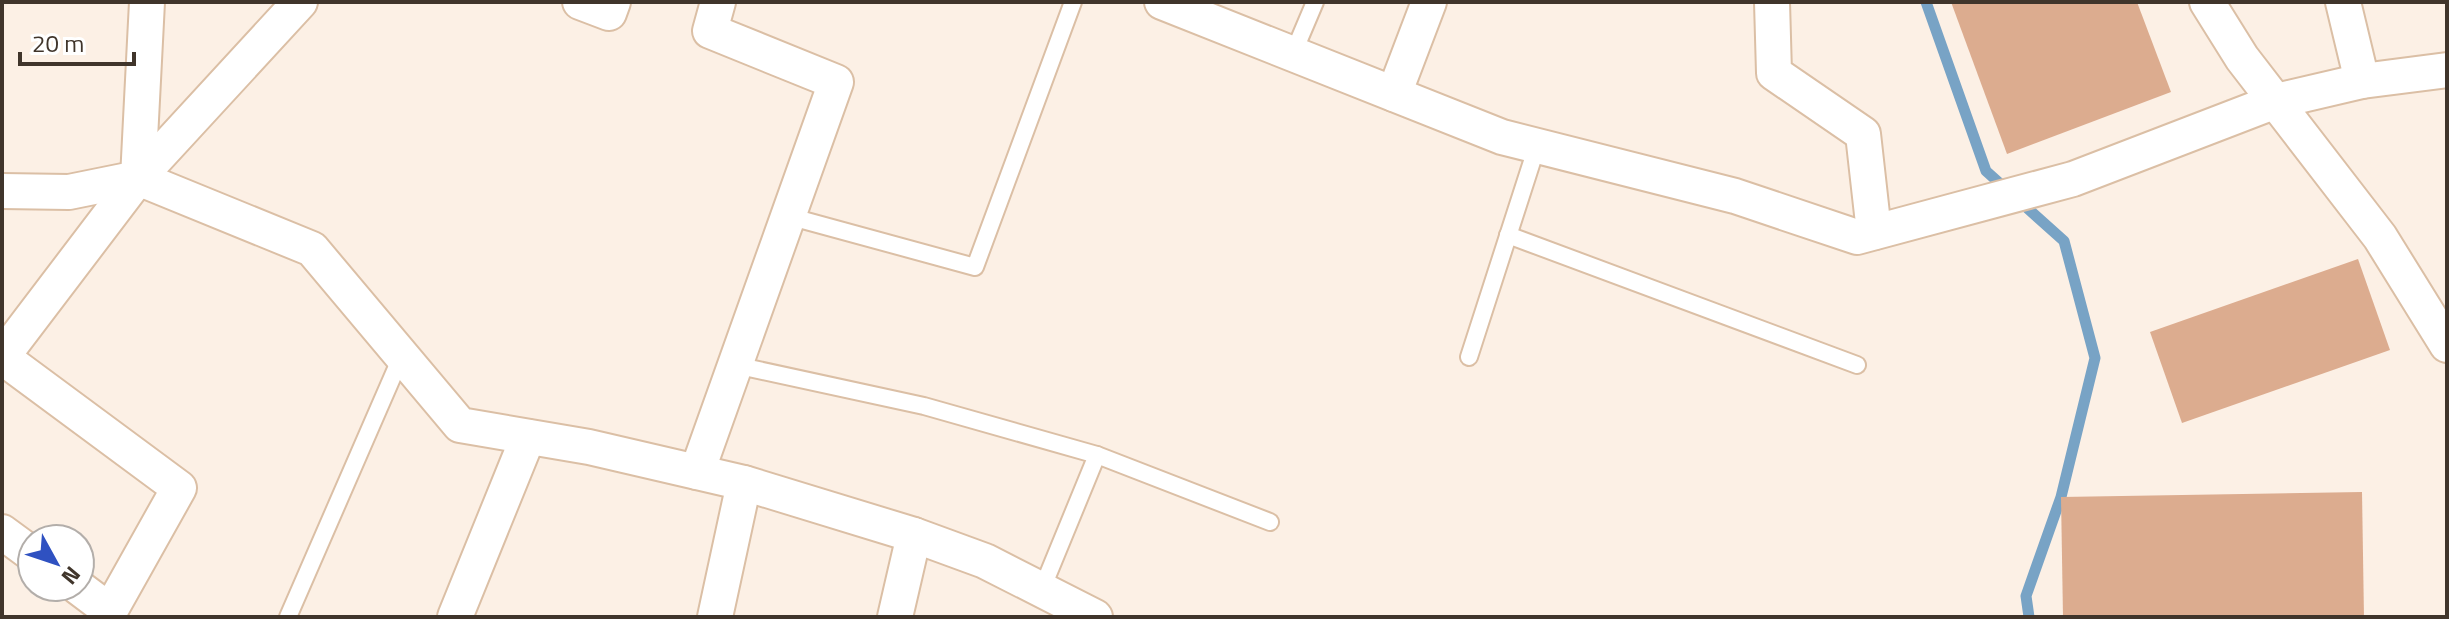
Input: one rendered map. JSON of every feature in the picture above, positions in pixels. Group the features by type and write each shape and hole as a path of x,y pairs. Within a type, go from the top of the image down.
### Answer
{"street":[{"path":"138,178 147,2"},
{"path":"96,600 110,611 179,488 2,357 138,178 300,2"},
{"path":"580,2 609,13 613,2"},
{"path":"697,472 836,82 710,31 718,2"},
{"path":"1162,2 1502,137 1735,196 1857,237 2073,179 2276,101 2362,81 2447,70"},
{"path":"1394,94 1429,2"},
{"path":"1772,2 1774,73 1863,134 1874,232"},
{"path":"2207,2 2242,58 2380,237 2442,331"},
{"path":"2343,2 2362,81"},
{"path":"2,191 69,192 138,178 312,249 460,425 589,447 744,483 914,535 985,561 1051,602 1095,617"},
{"path":"455,617 528,437"},
{"path":"715,617 744,483"},
{"path":"895,617 914,535"}],"lane":[{"path":"788,216 975,267 1073,2"},
{"path":"1293,54 1315,2"},
{"path":"1469,357 1537,146"},
{"path":"1508,235 1857,365"},
{"path":"288,617 402,355"},
{"path":"735,365 924,406 1097,455 1270,522"},
{"path":"1051,602 1097,455"}],"building":[{"path":"1951,2 2137,2 2171,92 2007,154"},
{"path":"2358,259 2390,350 2182,423 2150,332"},
{"path":"2362,492 2364,617 2063,617 2061,497"}],"waterway":[{"path":"1926,2 1986,171 2064,241 2095,358 2061,497 2026,596 2029,617"}]}
